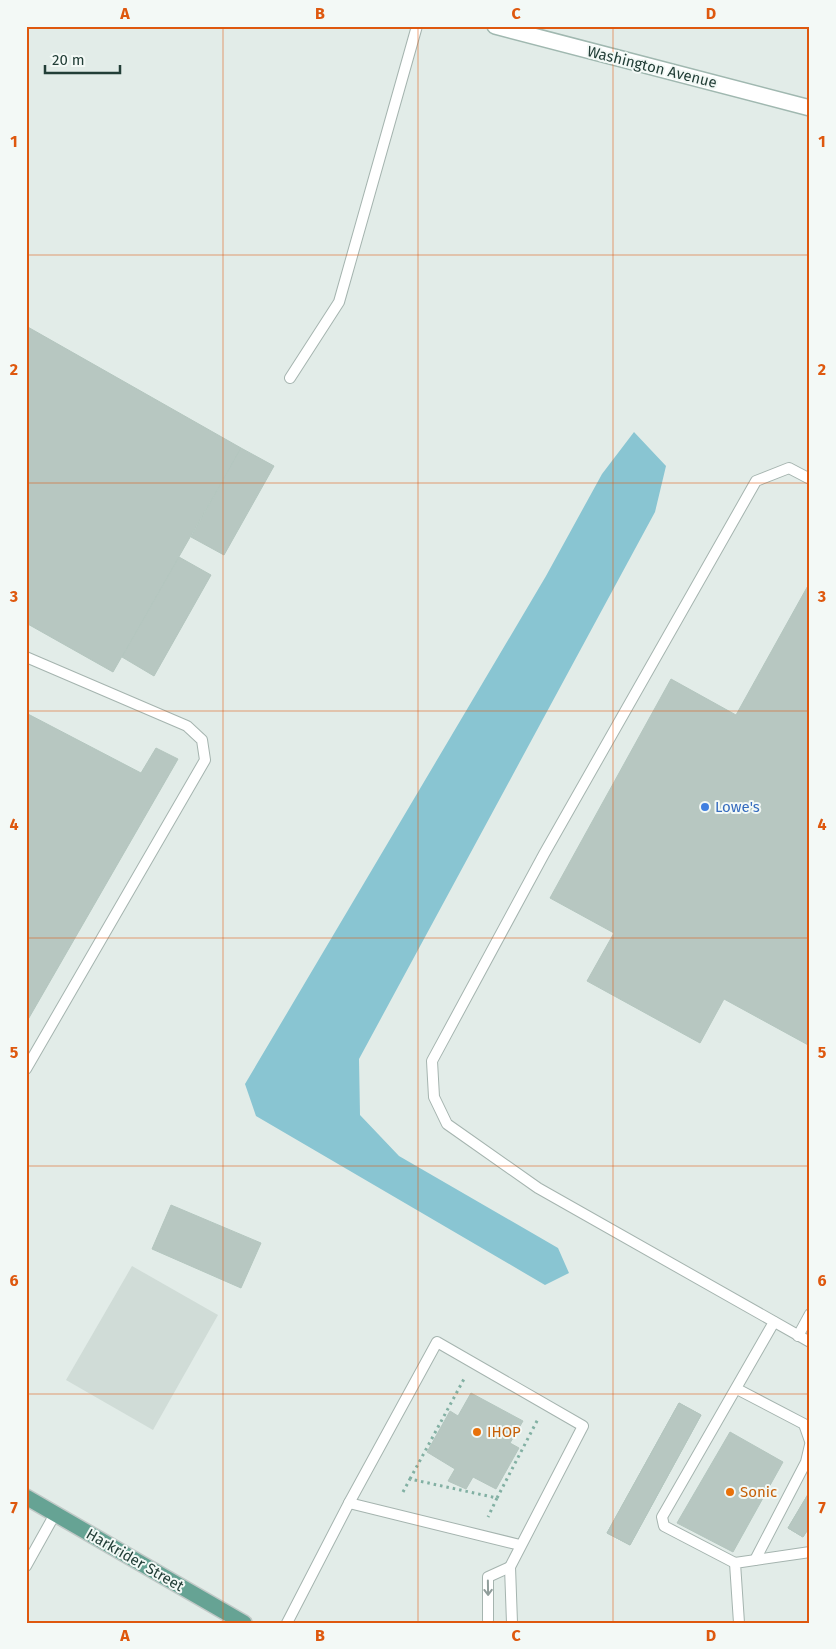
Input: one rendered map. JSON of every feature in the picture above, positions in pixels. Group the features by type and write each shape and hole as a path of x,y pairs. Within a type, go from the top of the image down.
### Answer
{"main road":[{"name":"Harkrider Street","path":"26,1497 244,1623"}],"street":[{"name":"Washington Avenue","path":"495,26 810,108"}],"lane":[{"path":"290,378 339,302 418,26"},
{"path":"810,479 788,468 756,481 544,854 432,1060 434,1097 447,1124 538,1188 810,1342"},
{"path":"26,657 187,726 202,740 205,760 26,1069"},
{"path":"798,1336 810,1314"},
{"path":"774,1322 662,1517 664,1526 734,1563 810,1552"},
{"path":"287,1623 349,1503 437,1342 583,1426 510,1567 512,1623"},
{"path":"737,1389 804,1424 810,1441"},
{"path":"755,1560 806,1462 810,1445"},
{"path":"349,1503 520,1545"},
{"path":"26,1566 55,1514"},
{"path":"734,1563 739,1623"},
{"path":"488,1623 488,1577 510,1567"}],"path":[{"path":"403,1492 473,1363"},
{"path":"488,1517 546,1405"},
{"path":"410,1479 497,1498"}],"shaded area":[{"path":"132,1266 218,1315 153,1430 66,1380"}],"water":[{"path":"634,432 666,466 655,512 359,1059 360,1115 399,1156 558,1248 569,1273 545,1285 256,1116 245,1084 546,576 602,474"}],"building":[{"path":"26,326 241,448 113,672 26,623"},
{"path":"241,448 274,466 224,555 191,537"},
{"path":"179,557 211,575 154,676 122,657"},
{"name":"Lowe's","path":"810,582 810,1046 724,999 700,1043 587,981 614,933 550,898 671,679 736,715"},
{"path":"26,713 141,773 156,748 178,759 26,1023"},
{"path":"171,1205 261,1243 241,1288 152,1249"},
{"name":"IHOP","path":"471,1393 523,1421 510,1443 519,1448 496,1489 473,1477 466,1489 448,1481 455,1469 427,1452 450,1411 458,1416"},
{"path":"679,1403 701,1415 630,1545 607,1533"},
{"path":"679,1403 701,1415 630,1545 607,1533"},
{"name":"Sonic","path":"730,1432 783,1462 733,1552 677,1523"},
{"name":"Sonic","path":"810,1491 810,1526 803,1537 788,1528"},
{"name":"Sonic","path":"810,1491 810,1526 803,1537 788,1528"}],"place":[{"name":"Lowe's","path":"705,807"},
{"name":"IHOP","path":"477,1432"},
{"name":"Sonic","path":"730,1492"}]}
